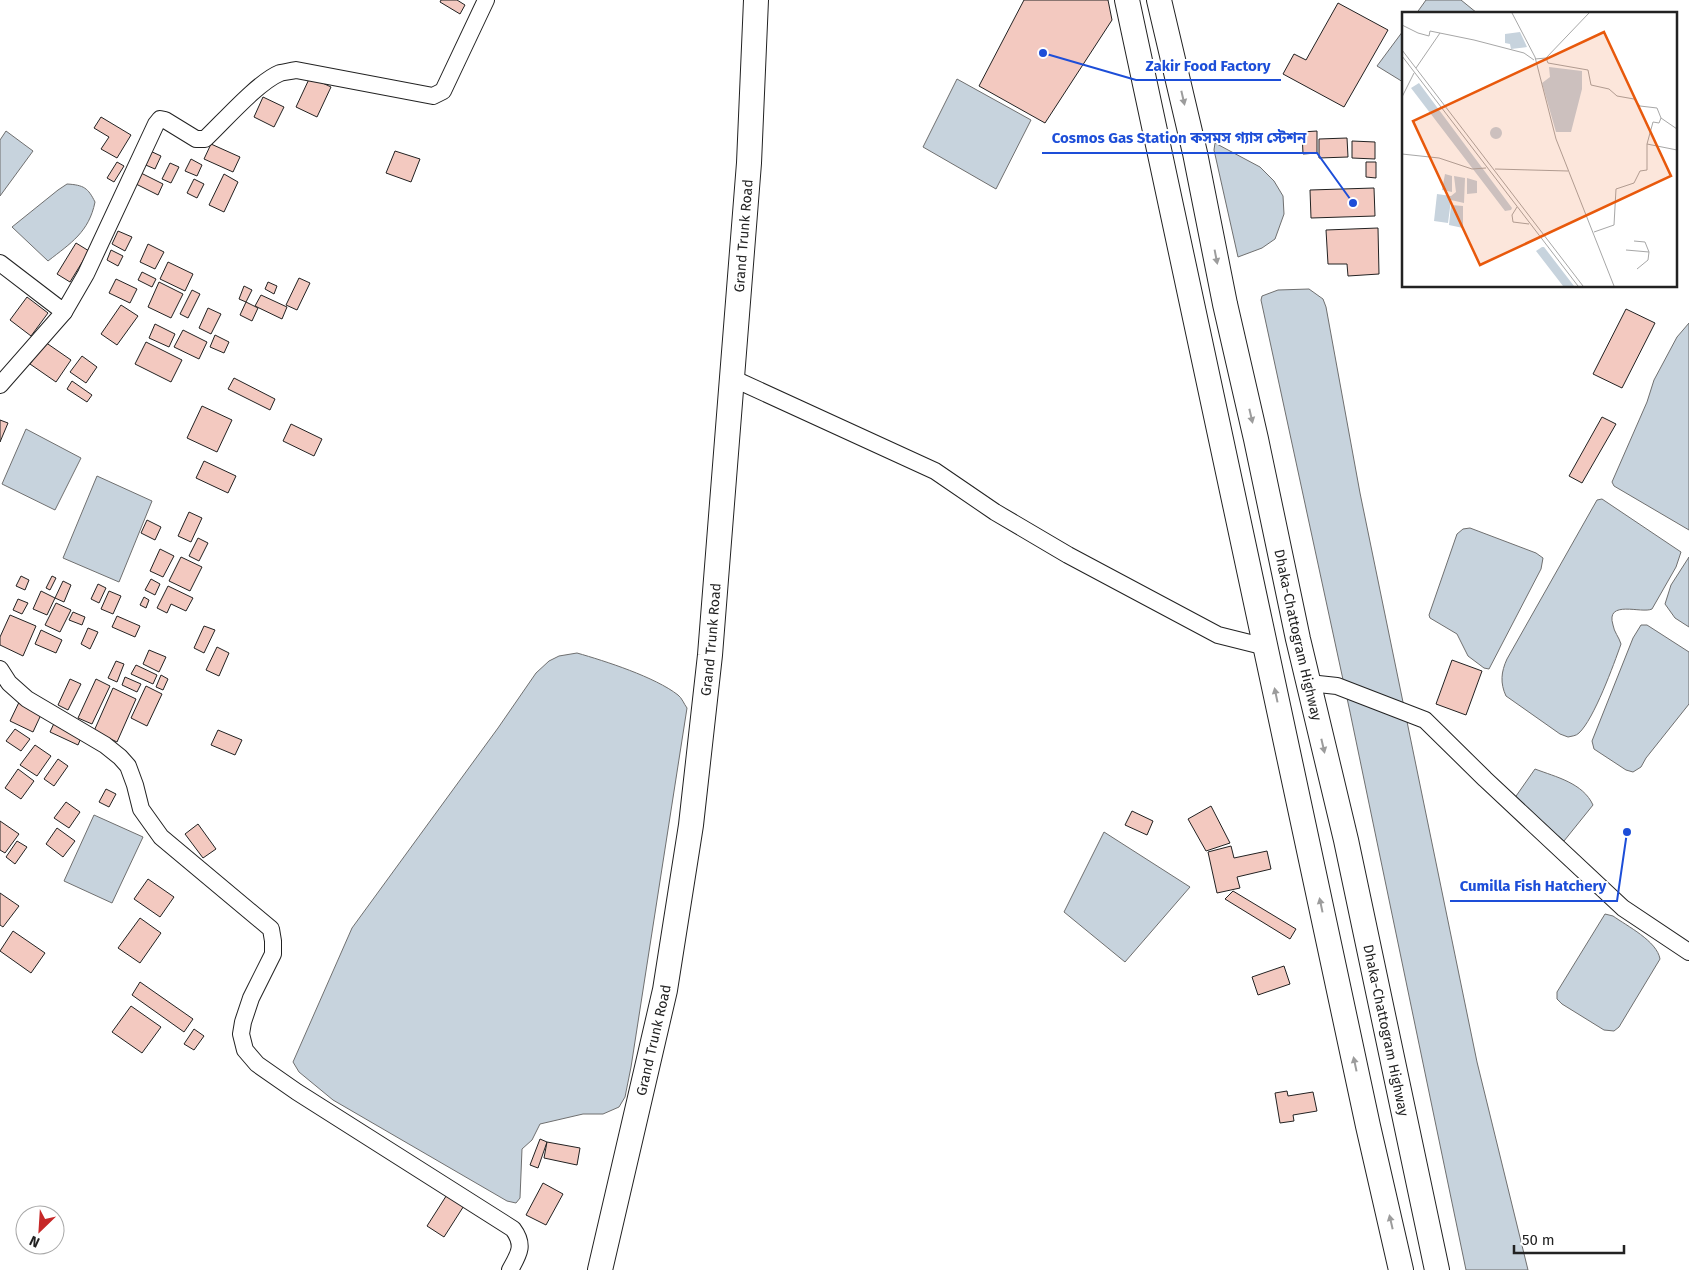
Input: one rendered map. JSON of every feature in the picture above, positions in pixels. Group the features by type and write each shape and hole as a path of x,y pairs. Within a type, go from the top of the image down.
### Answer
{"highway":[{"name":"Grand Trunk Road","path":"600,1270 664,990 691,825 710,655 749,163 756,0"},
{"path":"1127,0 1368,1126 1402,1270"},
{"name":"Dhaka-Chattogram Highway","path":"1159,0 1196,153 1225,304 1308,683 1346,840 1438,1270"}],"street":[{"path":"0,385 64,312 86,274 160,119 165,120 196,139 205,139 268,80 281,73 296,70 434,96 443,91 486,0"},
{"path":"0,263 64,312"},
{"path":"732,378 934,471 994,512 1068,555 1218,635 1266,647"},
{"path":"0,668 9,682 27,699 105,745 120,757 128,766 141,809 161,837 271,930 273,954 251,998 243,1022 242,1034 245,1050 257,1064 297,1092 513,1229 520,1238 520,1248 518,1257 510,1270"},
{"path":"1308,683 1337,686 1425,720 1622,908 1689,952"}],"shaded area":[{"path":"1426,0 1461,0 1476,12 1417,12"},
{"path":"1402,32 1402,81 1377,66"},
{"path":"957,79 1031,120 996,189 923,147"},
{"path":"6,131 33,151 0,196 0,140"},
{"path":"1215,143 1260,167 1274,181 1283,196 1284,214 1275,239 1262,248 1238,257 1214,150"},
{"path":"67,184 85,188 95,202 84,229 48,261 12,227"},
{"path":"1309,289 1323,299 1326,307 1360,493 1477,1062 1528,1270 1466,1270 1350,712 1261,300 1262,296 1278,290"},
{"path":"1689,323 1689,530 1614,486 1612,482 1647,402 1654,380 1677,337"},
{"path":"26,429 81,458 55,510 2,484"},
{"path":"97,476 152,501 119,582 63,558"},
{"path":"1602,499 1681,552 1676,567 1652,609 1626,609 1614,612 1612,617 1614,630 1621,644 1614,664 1597,704 1585,726 1578,734 1568,737 1560,734 1506,696 1502,682 1502,673 1507,659 1597,500"},
{"path":"1470,528 1536,553 1543,558 1541,569 1489,669 1484,668 1468,656 1457,634 1430,618 1429,615 1457,534 1463,529"},
{"path":"1689,557 1689,627 1675,618 1665,604 1671,585"},
{"path":"1641,625 1647,625 1689,652 1689,704 1641,767 1633,772 1626,770 1594,749 1592,741 1633,638"},
{"path":"577,653 615,665 668,688 682,699 687,708 625,1097 619,1107 603,1114 583,1114 540,1124 532,1140 522,1149 520,1198 516,1203 507,1201 333,1100 299,1072 293,1062 352,928 536,673 549,661 559,656"},
{"path":"1535,769 1576,786 1583,791 1593,805 1564,841 1514,799"},
{"path":"94,815 143,837 112,903 64,881"},
{"path":"1104,832 1190,887 1125,962 1064,912"},
{"path":"1605,914 1613,916 1648,940 1658,952 1660,959 1619,1027 1614,1031 1604,1030 1557,999 1557,992"}],"building":[{"path":"441,0 457,0 465,5 460,14 440,2"},
{"path":"1024,0 1108,0 1112,20 1045,123 979,86"},
{"path":"1338,3 1388,30 1344,107 1283,74 1294,54 1306,60"},
{"path":"310,77 331,87 317,117 296,107"},
{"path":"263,97 284,107 274,127 254,117"},
{"path":"101,117 131,135 117,158 101,149 109,137 94,128"},
{"path":"1317,131 1317,153 1303,154 1302,132"},
{"path":"1347,138 1348,157 1319,158 1319,139"},
{"path":"1352,141 1375,142 1375,159 1352,158"},
{"path":"211,144 240,157 233,172 204,159"},
{"path":"148,150 161,156 155,169 141,163"},
{"path":"395,151 420,159 411,182 386,173"},
{"path":"191,159 202,165 197,176 185,171"},
{"path":"117,162 124,166 114,182 107,178"},
{"path":"1366,162 1376,162 1376,178 1366,177"},
{"path":"170,163 179,167 171,183 162,179"},
{"path":"141,173 163,184 158,195 136,184"},
{"path":"224,174 238,182 224,212 209,205"},
{"path":"194,179 204,184 197,198 187,193"},
{"path":"1374,188 1375,216 1311,218 1310,190"},
{"path":"1378,228 1379,274 1348,276 1347,264 1328,264 1326,230"},
{"path":"118,231 132,237 125,251 112,244"},
{"path":"76,243 89,251 70,282 57,274"},
{"path":"148,244 164,252 155,269 140,262"},
{"path":"111,250 123,256 118,266 107,260"},
{"path":"168,262 193,274 185,291 160,279"},
{"path":"142,272 156,279 152,287 138,280"},
{"path":"299,278 310,283 297,310 286,305"},
{"path":"116,279 137,289 130,303 109,293"},
{"path":"159,282 183,294 171,318 148,307"},
{"path":"268,282 277,286 274,294 265,289"},
{"path":"244,286 252,290 246,302 239,299"},
{"path":"192,290 200,294 188,318 180,314"},
{"path":"261,295 287,307 282,319 255,306"},
{"path":"27,297 48,313 31,336 10,320"},
{"path":"246,302 258,308 252,321 240,315"},
{"path":"121,305 138,316 117,345 101,334"},
{"path":"208,308 221,314 211,334 199,328"},
{"path":"1626,309 1655,323 1622,388 1593,374"},
{"path":"155,324 175,334 169,347 149,338"},
{"path":"183,330 207,342 199,359 174,347"},
{"path":"215,335 229,342 224,353 210,347"},
{"path":"45,342 71,360 56,382 30,364"},
{"path":"146,342 182,360 171,382 135,364"},
{"path":"82,356 97,367 86,383 70,372"},
{"path":"234,378 275,399 270,410 228,389"},
{"path":"72,381 92,395 87,402 67,389"},
{"path":"202,406 232,420 217,452 187,438"},
{"path":"1602,417 1616,424 1582,483 1569,476"},
{"path":"0,420 8,423 0,442"},
{"path":"291,424 322,439 314,456 283,441"},
{"path":"204,461 236,476 228,493 196,478"},
{"path":"189,512 202,518 191,542 178,536"},
{"path":"147,520 161,527 155,540 141,533"},
{"path":"198,538 208,543 199,561 189,556"},
{"path":"160,549 174,556 163,577 150,571"},
{"path":"181,557 202,567 190,591 169,581"},
{"path":"21,576 29,580 25,590 16,586"},
{"path":"52,576 56,578 50,590 46,588"},
{"path":"151,579 160,584 155,595 145,590"},
{"path":"63,581 71,585 64,602 55,598"},
{"path":"98,584 106,588 99,603 91,599"},
{"path":"168,586 193,598 186,611 171,604 167,613 157,608"},
{"path":"41,591 55,598 47,615 33,609"},
{"path":"109,591 121,596 113,614 101,609"},
{"path":"144,597 149,600 146,608 140,605"},
{"path":"18,599 28,603 22,614 13,610"},
{"path":"56,603 71,610 60,632 45,625"},
{"path":"73,612 85,617 82,625 69,620"},
{"path":"10,615 36,626 23,656 0,645 0,637"},
{"path":"117,616 140,626 135,637 112,627"},
{"path":"204,626 215,630 204,653 194,648"},
{"path":"88,628 98,632 90,649 81,644"},
{"path":"41,630 62,640 56,653 35,644"},
{"path":"217,647 229,653 219,676 206,670"},
{"path":"149,650 166,657 159,672 143,664"},
{"path":"1452,660 1482,671 1466,715 1436,704"},
{"path":"116,661 124,664 117,682 108,678"},
{"path":"136,665 157,675 153,684 131,674"},
{"path":"161,675 168,679 163,690 156,687"},
{"path":"125,677 141,684 137,692 122,685"},
{"path":"70,679 81,684 68,710 58,705"},
{"path":"96,679 110,686 92,724 78,718"},
{"path":"146,686 162,694 147,726 131,718"},
{"path":"113,688 136,699 117,742 94,731"},
{"path":"22,696 45,706 33,732 10,721"},
{"path":"56,719 84,731 78,745 50,732"},
{"path":"15,729 30,739 21,751 6,741"},
{"path":"218,730 242,740 235,755 211,745"},
{"path":"35,745 51,756 37,776 20,765"},
{"path":"58,759 68,766 54,786 44,779"},
{"path":"18,769 34,781 21,799 5,788"},
{"path":"106,789 116,794 109,807 99,802"},
{"path":"66,802 80,812 69,828 54,818"},
{"path":"1211,806 1230,843 1206,851 1188,819"},
{"path":"1132,811 1153,821 1147,835 1125,825"},
{"path":"0,821 19,834 5,853 0,850"},
{"path":"198,824 216,849 203,858 185,834"},
{"path":"57,828 75,841 63,857 46,844"},
{"path":"17,841 27,847 15,864 6,857"},
{"path":"1231,846 1234,858 1267,851 1271,869 1237,877 1240,888 1217,893 1208,852"},
{"path":"148,879 174,897 160,917 134,899"},
{"path":"1233,891 1296,929 1290,939 1225,899"},
{"path":"0,893 19,906 3,927 0,925"},
{"path":"140,918 161,933 140,963 118,948"},
{"path":"13,931 45,953 31,973 0,951"},
{"path":"1284,966 1290,984 1258,995 1252,977"},
{"path":"140,982 193,1019 184,1032 132,995"},
{"path":"131,1006 161,1027 142,1053 112,1032"},
{"path":"194,1029 204,1036 194,1050 184,1044"},
{"path":"1287,1091 1288,1096 1313,1092 1317,1111 1293,1115 1294,1121 1280,1123 1275,1093"},
{"path":"540,1139 547,1142 538,1168 530,1165"},
{"path":"547,1142 580,1148 577,1165 544,1158"},
{"path":"543,1183 563,1194 546,1225 526,1215"},
{"path":"450,1190 467,1201 444,1237 427,1226"}],"place":[{"name":"Zakir Food Factory","path":"1043,53"},
{"name":"Cosmos Gas Station কসমস গ্যাস স্টেশন","path":"1353,203"},
{"name":"Cumilla Fish Hatchery","path":"1627,832"}]}
